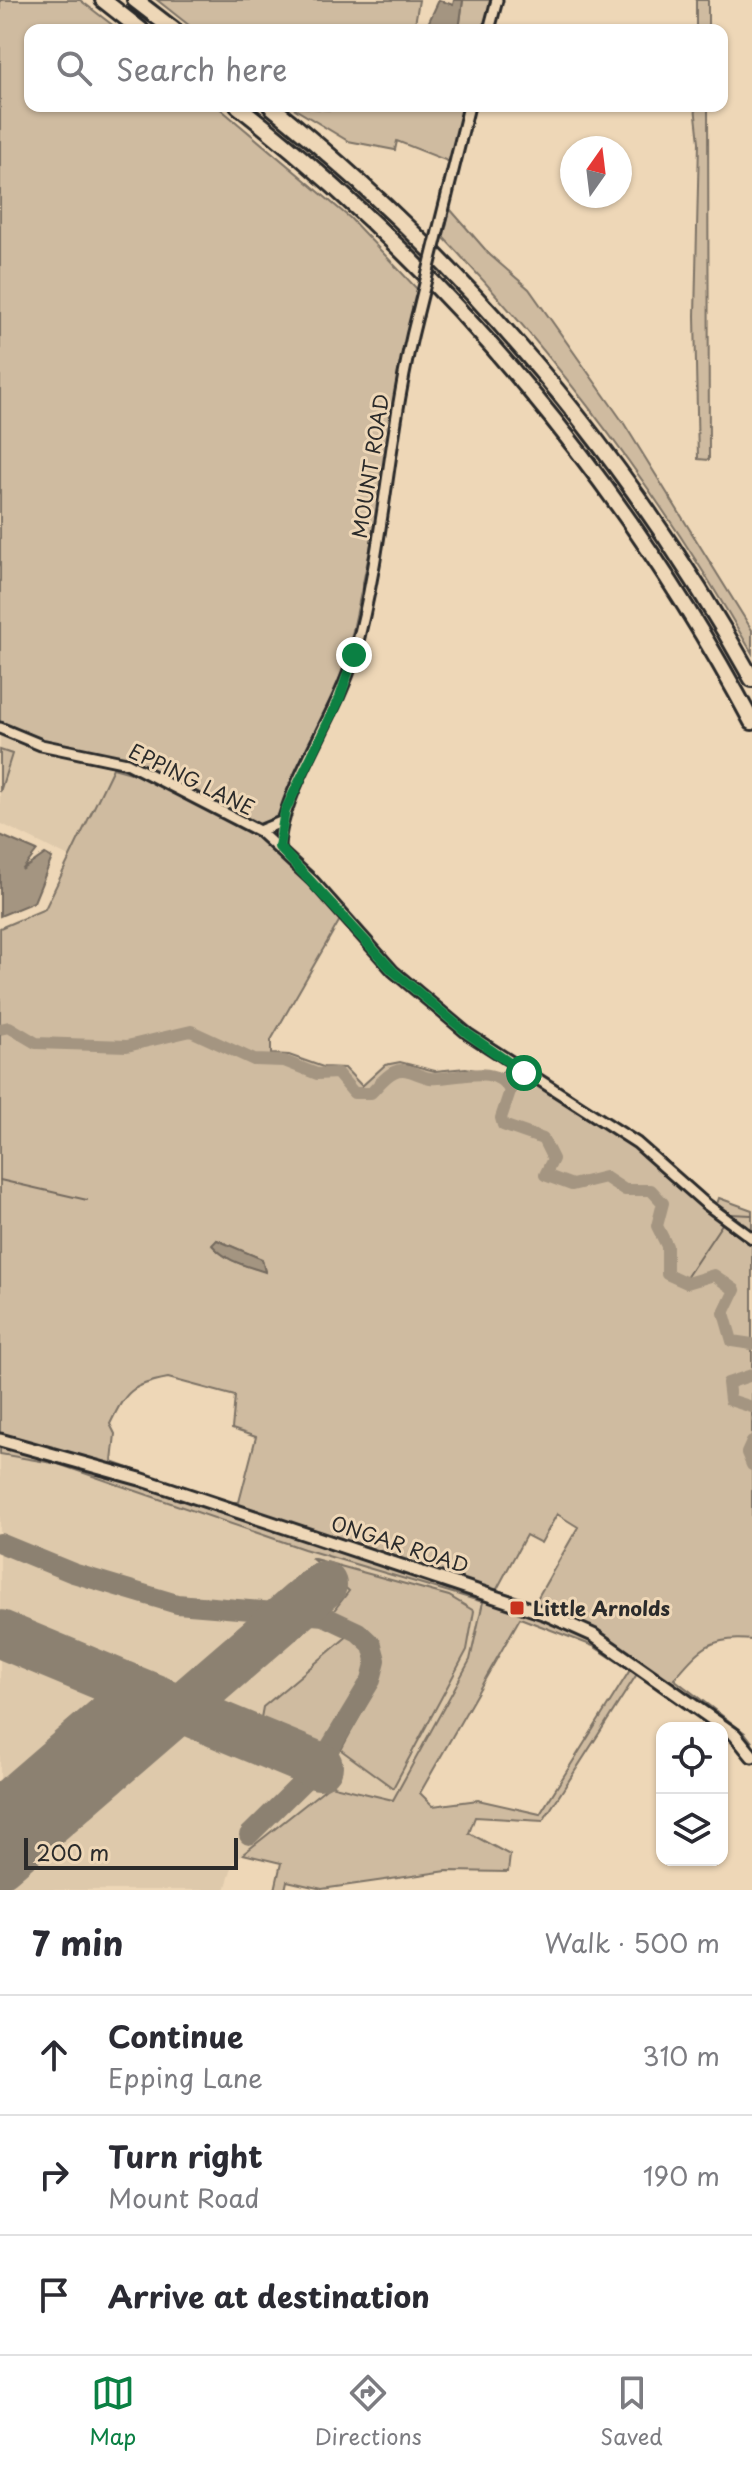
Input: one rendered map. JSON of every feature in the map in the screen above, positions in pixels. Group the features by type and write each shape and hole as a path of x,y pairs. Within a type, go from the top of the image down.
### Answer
{"highway":[{"path":"103,0 133,24"},
{"path":"135,0 166,24"},
{"path":"245,112 383,231 465,314 522,380 576,447 645,544 752,722"},
{"path":"278,112 413,230 532,358 650,514 752,679"}],"main road":[{"name":"ONGAR ROAD","path":"0,1440 140,1479 546,1614 604,1643 735,1735 752,1756"}],"street":[{"path":"491,24 497,0"},
{"name":"MOUNT ROAD","path":"279,847 281,822 339,700 354,655 376,544 398,399 468,112"},
{"name":"EPPING LANE","path":"0,728 41,745 127,763 259,831 279,847 385,964 468,1034 637,1143 706,1204 752,1238"},
{"path":"259,831 281,822"}],"shaded area":[{"path":"0,0 80,0 111,24 24,24 24,112 224,112 350,218 418,290 398,379 370,550 342,682 279,814 265,826 257,825 146,766 41,743 0,725"},
{"path":"157,0 419,0 415,24 187,24"},
{"path":"439,0 453,5 454,0 463,0 460,24 428,24"},
{"path":"463,0 492,0 486,24 460,24"},
{"path":"696,0 708,0 708,24 696,24"},
{"path":"300,112 463,112 450,162 397,141 395,150 348,141"},
{"path":"696,112 708,112 709,460 698,459 695,316 699,142"},
{"path":"450,209 490,255 529,289 623,422 752,630 752,653 684,542 610,436 530,334 443,237"},
{"path":"0,733 57,755 113,768 71,858 0,823 0,792 12,754 0,750"},
{"path":"0,750 12,754 0,792"},
{"path":"113,768 142,776 265,841 341,918 271,1040 271,1054 289,1055 323,1067 345,1068 362,1086 385,1065 400,1062 435,1071 466,1068 500,1075 507,1066 618,1135 752,1241 752,1640 715,1642 691,1660 674,1679 745,1733 752,1742 752,1762 728,1733 728,1722 712,1722 639,1671 543,1821 475,1817 469,1833 510,1855 508,1872 447,1871 322,1889 287,1881 285,1890 275,1890 281,1863 243,1854 330,1785 393,1800 470,1660 483,1602 304,1549 58,1464 0,1454 0,928 45,909","holes":["217,1240 261,1259 265,1271 244,1265 218,1251 213,1246","168,1378 235,1396 232,1429 256,1437 239,1502 225,1502 112,1462 115,1434 110,1424 126,1397 138,1387","557,1514 578,1527 534,1604 496,1591 526,1535 541,1543","520,1618 593,1646 630,1670 540,1814 478,1800 433,1806 420,1793"]},
{"path":"0,835 37,851 22,870 45,854 52,858 34,902 0,916"},
{"path":"719,1198 752,1210 752,1229 717,1204"},
{"path":"217,1240 262,1259 265,1272 224,1255 212,1245"},
{"path":"0,1454 58,1464 304,1549 483,1602 470,1660 393,1800 329,1786 234,1861 225,1890 0,1890"},
{"path":"311,1558 449,1596 474,1611 467,1650 393,1788 341,1750 373,1690 380,1655 374,1639 358,1625 332,1613 349,1591"},
{"path":"349,1635 362,1646 368,1659 368,1673 354,1704 326,1745 261,1718 263,1707"}],"waterway":[{"path":"0,1029 9,1027 36,1043 127,1046 191,1031 254,1060 284,1061 317,1074 337,1073 354,1093 371,1093 399,1070 430,1078 473,1074 495,1077 510,1091 501,1118 503,1125 543,1139 553,1159 545,1175 572,1185 605,1177 625,1190 651,1190 663,1203 657,1226 667,1246 667,1274 687,1283 714,1275 735,1290 724,1313 732,1341 752,1344"},
{"path":"0,1180 87,1200"},
{"path":"730,1214 752,1215"},
{"path":"684,1281 722,1224"},
{"path":"752,1375 728,1383 730,1400 752,1407"},
{"path":"752,1442 747,1453 752,1465"}],"taxiway":[{"path":"0,1543 73,1573 177,1604 324,1616 358,1632 372,1645 376,1660 371,1680 319,1766 249,1835"},
{"path":"256,1611 269,1613 273,1622 271,1631"}],"runway":[{"path":"0,1864 323,1585"},
{"path":"0,1634 319,1766"},
{"path":"0,1811 132,1697"}],"place":[{"name":"Little Arnolds","path":"517,1608"}],"route":[{"path":"354,655 339,700 285,811 279,832 279,847 385,964 468,1034 524,1073"}]}
